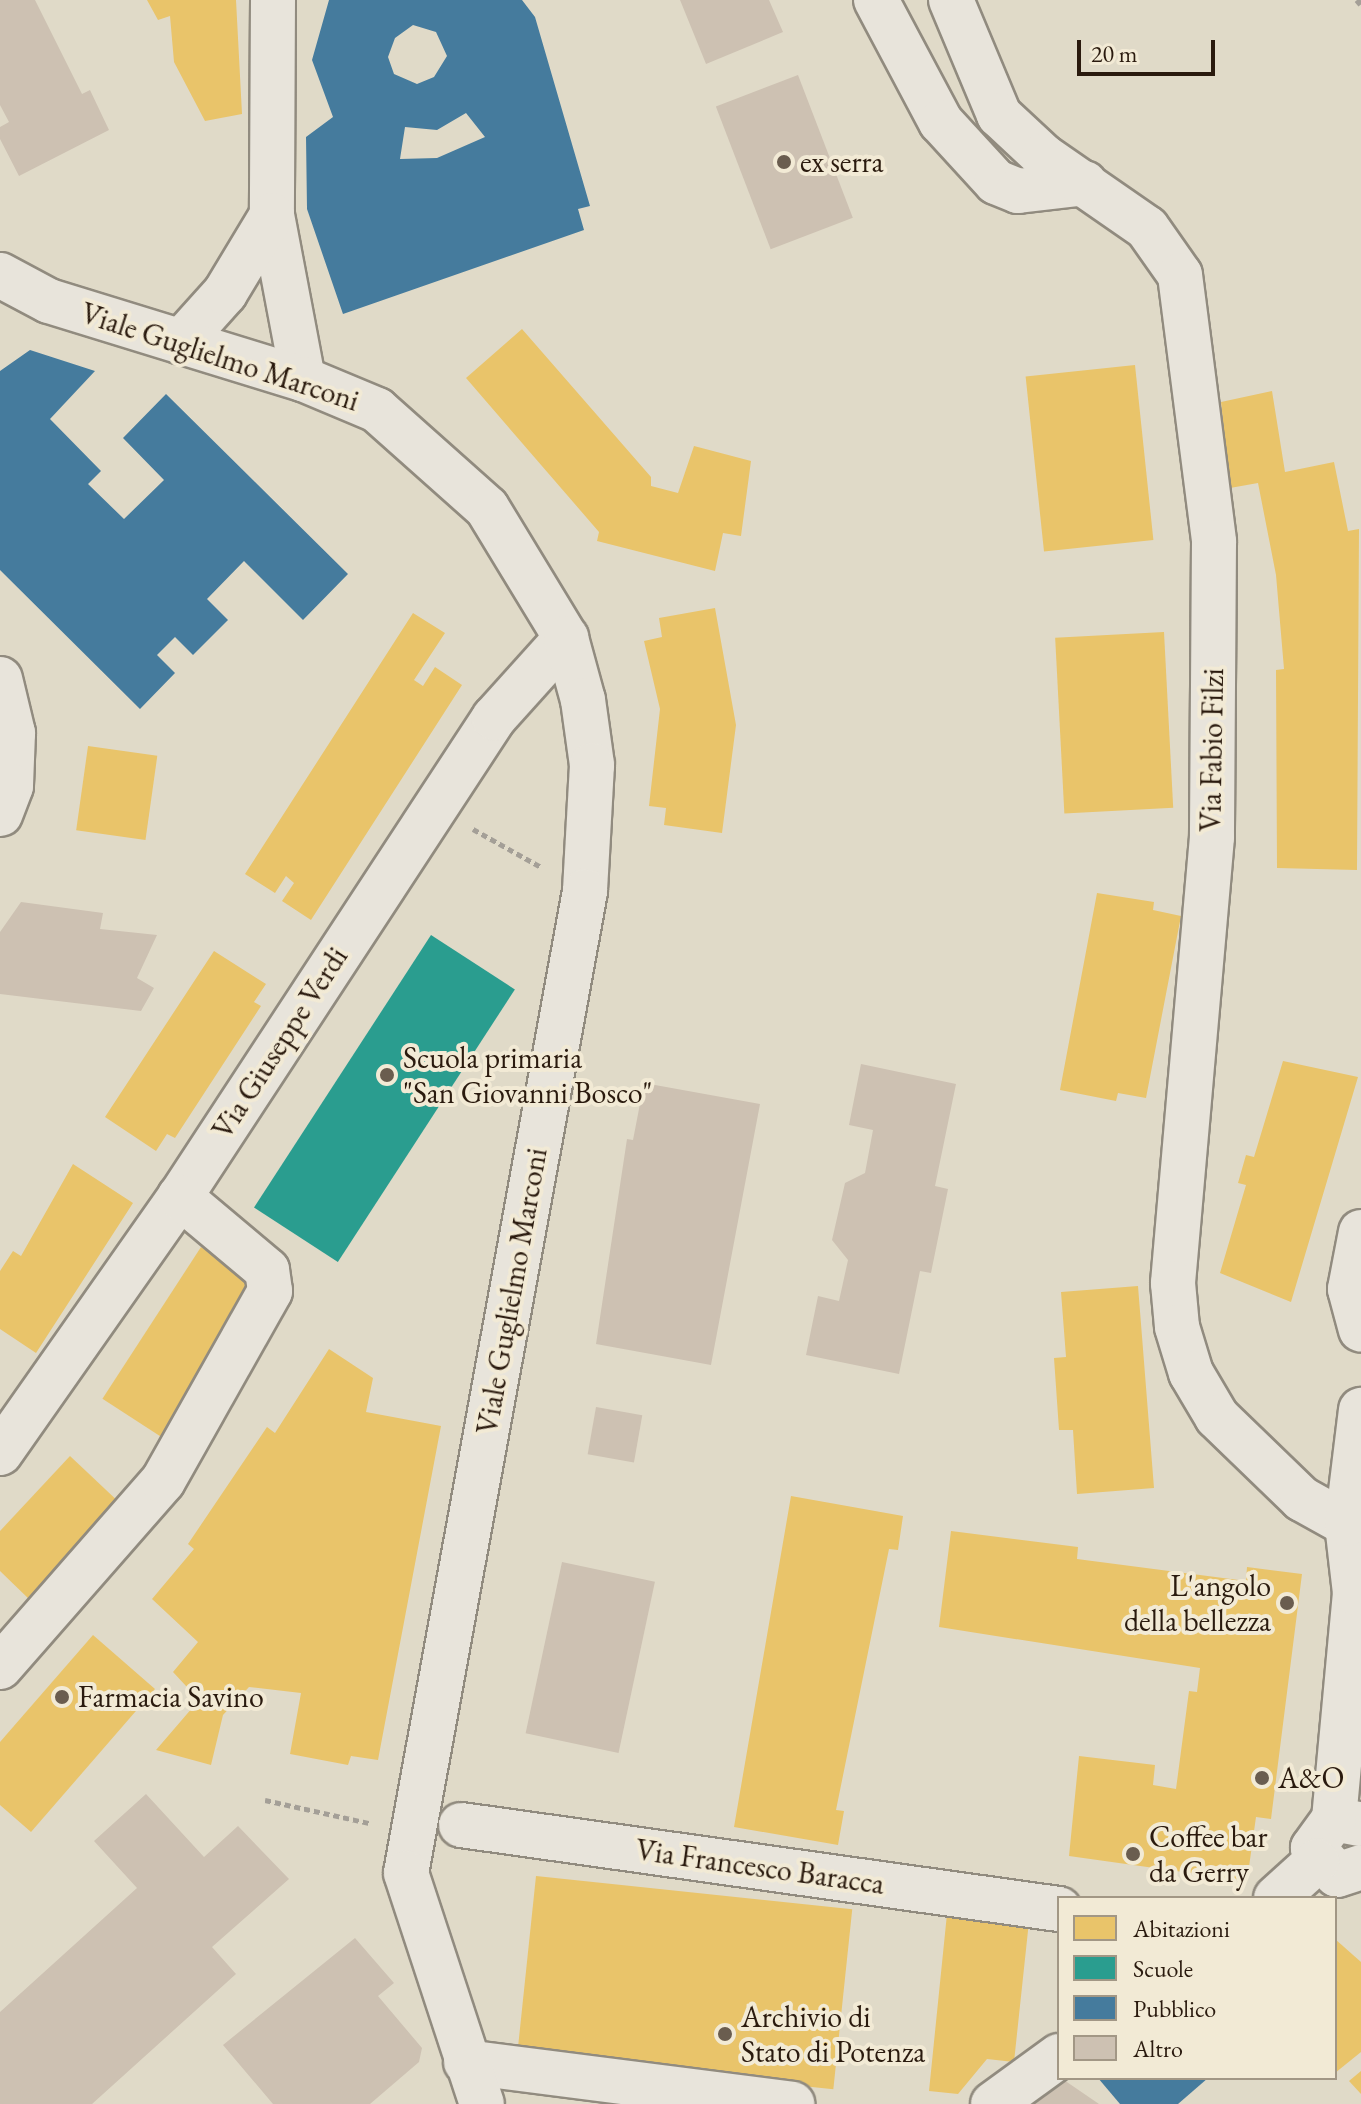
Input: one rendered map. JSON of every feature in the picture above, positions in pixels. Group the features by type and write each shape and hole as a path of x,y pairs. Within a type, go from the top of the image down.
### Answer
{"street":[{"path":"273,0 272,215 303,379"},
{"path":"876,0 941,122 996,182 1018,191 1085,183"},
{"name":"Via Fabio Filzi","path":"951,0 999,115 1043,156 1147,228 1180,275 1214,542 1212,837 1173,1283 1177,1327 1191,1373 1217,1417 1302,1499 1347,1524"},
{"path":"181,342 225,293 272,215"},
{"name":"Viale Guglielmo Marconi","path":"0,275 49,301 303,379 377,410 428,449 487,508 566,638 592,765 585,891 409,1831 411,1905 472,2091"},
{"name":"Via Giuseppe Verdi","path":"0,1453 180,1197 494,718 566,638"},
{"path":"0,679 13,733 11,786 0,814"},
{"path":"0,1667 163,1481 270,1291 267,1270 180,1197"},
{"path":"1361,1232 1350,1289 1361,1330"},
{"path":"1317,1861 1316,1836 1347,1822 1358,1593 1347,1524 1361,1410"},
{"name":"Via Francesco Baracca","path":"461,1825 1057,1909"},
{"path":"1317,1861 1337,1875 1361,1867"},
{"path":"1278,1896 1317,1861"},
{"path":"993,2104 1057,2057"},
{"path":"472,2091 792,2104"}],"path":[{"path":"434,807 585,891"},
{"path":"265,1800 409,1831"}],"building: Abitazioni":[{"path":"147,0 236,0 242,114 205,121 174,62 170,16 158,20"},
{"path":"522,329 651,477 651,486 678,493 694,446 751,461 741,536 723,533 715,571 597,541 599,532 466,378"},
{"path":"1135,365 1153,540 1044,552 1026,376"},
{"path":"1272,391 1285,472 1334,462 1348,531 1359,529 1357,870 1277,868 1276,670 1284,669 1276,575 1258,483 1230,488 1221,402"},
{"path":"715,608 736,725 722,833 664,825 666,808 649,806 660,709 644,641 662,637 659,618"},
{"path":"413,613 445,633 414,680 423,686 435,667 462,685 311,920 282,901 294,883 286,876 275,893 245,874"},
{"path":"1164,632 1173,808 1064,813 1055,638"},
{"path":"88,746 157,756 145,840 76,830"},
{"path":"1097,893 1154,902 1153,910 1181,916 1146,1098 1118,1093 1116,1101 1060,1090"},
{"path":"214,951 266,984 254,1002 261,1006 175,1138 167,1134 156,1151 105,1117"},
{"path":"1283,1061 1358,1077 1291,1302 1220,1273 1246,1185 1238,1183 1246,1155 1254,1157"},
{"path":"73,1164 133,1203 36,1353 0,1329 0,1271 13,1251 21,1256"},
{"path":"201,1247 263,1287 164,1439 102,1399"},
{"path":"1138,1286 1154,1488 1077,1494 1073,1430 1059,1430 1054,1358 1066,1357 1061,1292"},
{"path":"329,1349 373,1378 366,1412 441,1426 378,1760 351,1756 348,1765 290,1754 301,1693 249,1687 223,1715 211,1765 156,1750 199,1700 173,1672 198,1642 152,1599 194,1549 188,1544 267,1427 275,1433"},
{"path":"70,1456 122,1505 31,1601 0,1571 0,1531"},
{"path":"791,1496 903,1516 898,1550 889,1549 836,1810 844,1811 838,1845 734,1827"},
{"path":"951,1531 1078,1547 1077,1559 1246,1581 1247,1567 1302,1574 1271,1819 1256,1817 1247,1881 1069,1856 1079,1756 1155,1765 1153,1785 1176,1789 1189,1691 1197,1692 1200,1668 939,1627"},
{"path":"93,1635 155,1689 31,1832 0,1805 0,1742"},
{"path":"536,1876 852,1909 833,2089 517,2056"},
{"path":"948,1904 1030,1912 1014,2062 987,2059 958,2094 929,2091"},
{"path":"1337,1941 1361,1962 1361,2052 1337,2071"},
{"path":"1361,2071 1361,2094 1349,2081"}],"building: Scuole":[{"path":"431,935 515,989 338,1262 254,1208"}],"building: Pubblico":[{"path":"329,0 522,0 535,17 590,206 578,209 584,230 343,314 307,209 306,137 333,117 312,60","holes":["413,25 436,32 447,56 434,77 417,84 394,74 388,57 395,38","466,113 485,137 437,158 400,159 405,127 437,130"]},
{"path":"30,350 95,371 50,419 101,471 88,484 124,519 164,480 123,438 166,394 348,574 303,620 244,561 207,599 228,620 193,655 175,637 157,655 175,673 140,709 0,570 0,371"},
{"path":"1100,2080 1206,2080 1178,2104 1120,2104"}],"building: Altro":[{"path":"0,0 35,0 82,94 90,90 109,130 19,176 0,139 0,127 9,122 0,105"},
{"path":"680,0 769,0 783,32 706,64"},
{"name":"ex serra","path":"798,75 853,218 771,249 716,107"},
{"path":"21,902 103,913 100,929 157,935 137,978 154,988 141,1011 0,994 0,932"},
{"path":"861,1064 956,1084 935,1186 948,1189 931,1273 920,1271 899,1374 806,1355 818,1296 839,1301 848,1260 832,1240 845,1183 865,1173 873,1130 849,1125"},
{"path":"644,1083 760,1104 711,1365 596,1344 627,1139 633,1140"},
{"path":"596,1407 642,1415 634,1462 588,1454"},
{"path":"562,1562 655,1582 619,1753 526,1733"},
{"path":"146,1794 204,1857 238,1826 289,1879 212,1947 236,1974 92,2104 0,2104 0,2012 137,1888 94,1841"},
{"path":"355,1938 394,1983 378,1996 422,2048 419,2062 370,2104 273,2104 223,2045"},
{"path":"1055,2074 1057,2080 1064,2080 1099,2104 1035,2104"}],"railway":[{"path":"1357,0 1361,5"}],"place":[{"name":"ex serra","path":"784,162"},
{"name":"Scuola primaria \"San Giovanni Bosco\"","path":"387,1075"},
{"name":"L'angolo della bellezza","path":"1287,1603"},
{"name":"Farmacia Savino","path":"62,1697"},
{"name":"A&O","path":"1262,1778"},
{"name":"Coffee bar da Gerry","path":"1133,1854"},
{"name":"Archivio di Stato di Potenza","path":"725,2034"}]}
